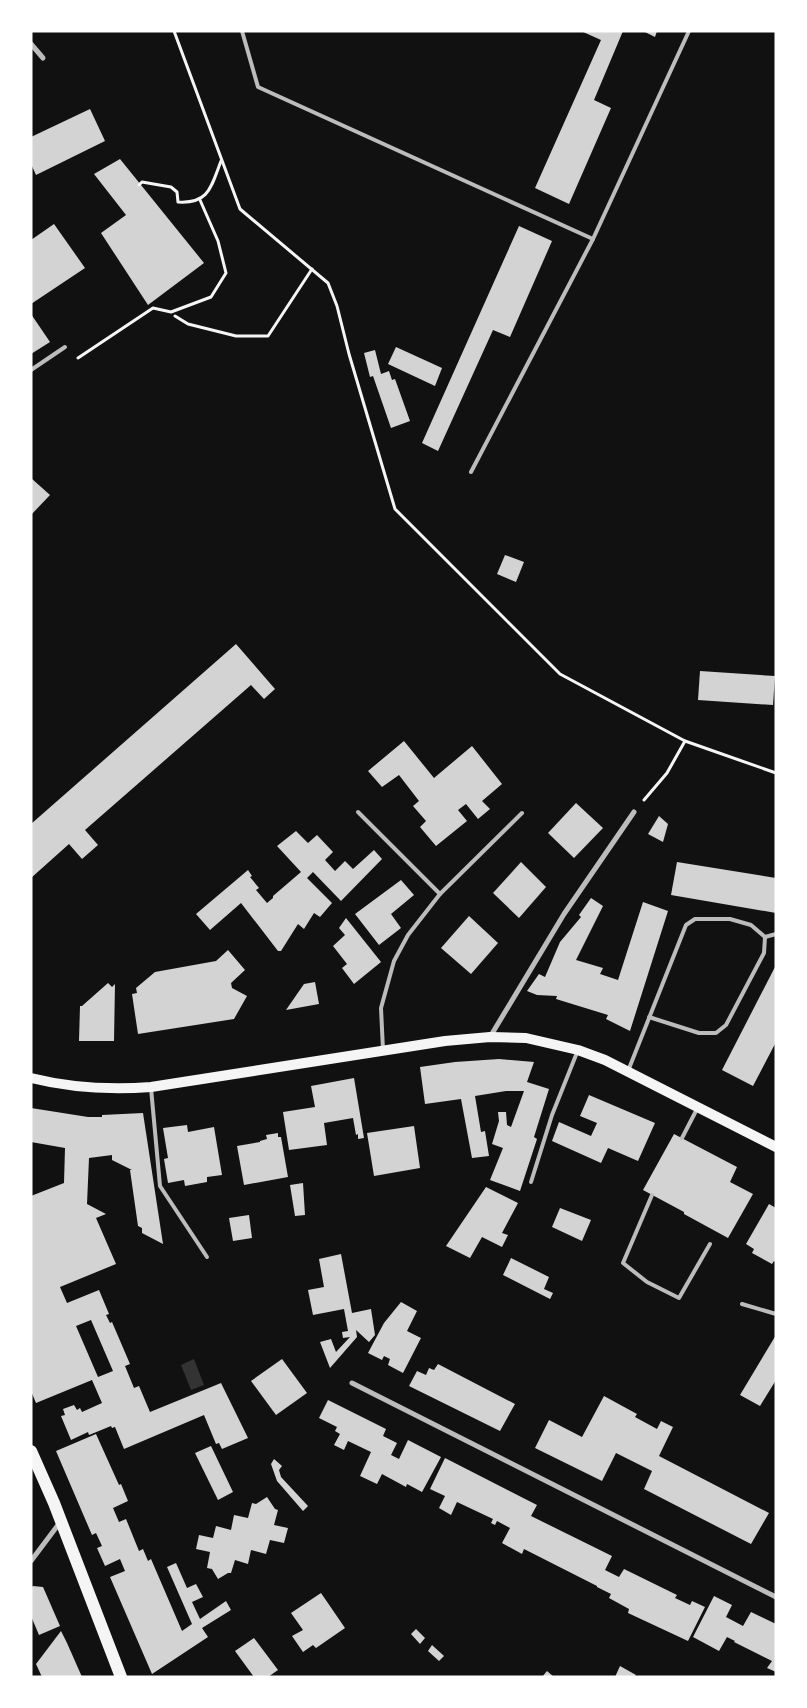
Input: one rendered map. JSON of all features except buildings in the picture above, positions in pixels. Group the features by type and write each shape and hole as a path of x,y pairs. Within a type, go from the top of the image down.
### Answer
{"main road":[{"path":"31,1078 82,1088 120,1090 151,1087 383,1050 490,1037 526,1038 578,1050 605,1060 776,1147"},
{"path":"31,1451 61,1521 121,1677"}],"street":[{"path":"31,44 43,58"},
{"path":"490,1037 564,914 634,812"},
{"path":"352,1383 776,1597"},
{"path":"31,1561 61,1521"}],"lane":[{"path":"242,31 258,87 593,239"},
{"path":"470,472 593,239 689,31"},
{"path":"31,370 65,347"},
{"path":"358,812 440,894"},
{"path":"383,1050 381,1008 394,961 408,935 440,894 522,813"},
{"path":"628,1071 686,925 694,919 730,918 750,925 765,937"},
{"path":"765,937 776,934"},
{"path":"649,1016 699,1033 716,1033 726,1025 764,953 765,937"},
{"path":"531,1182 552,1115 578,1050"},
{"path":"151,1087 160,1186 207,1257"},
{"path":"682,1138 698,1107"},
{"path":"652,1195 623,1262 647,1282 678,1298 710,1244"},
{"path":"742,1304 776,1314"}],"path":[{"path":"174,31 240,209 328,283 395,509 560,674 685,741 776,773"},
{"path":"139,185 142,182 171,187 177,192 178,202 200,200 208,192 221,160"},
{"path":"72,362 153,308 171,312 211,297 226,273 218,241 200,200"},
{"path":"175,316 188,324 236,336 268,336 312,268"},
{"path":"634,812 667,773 685,741"}],"shaded area":[{"path":"194,1359 204,1385 191,1390 181,1365"}]}
